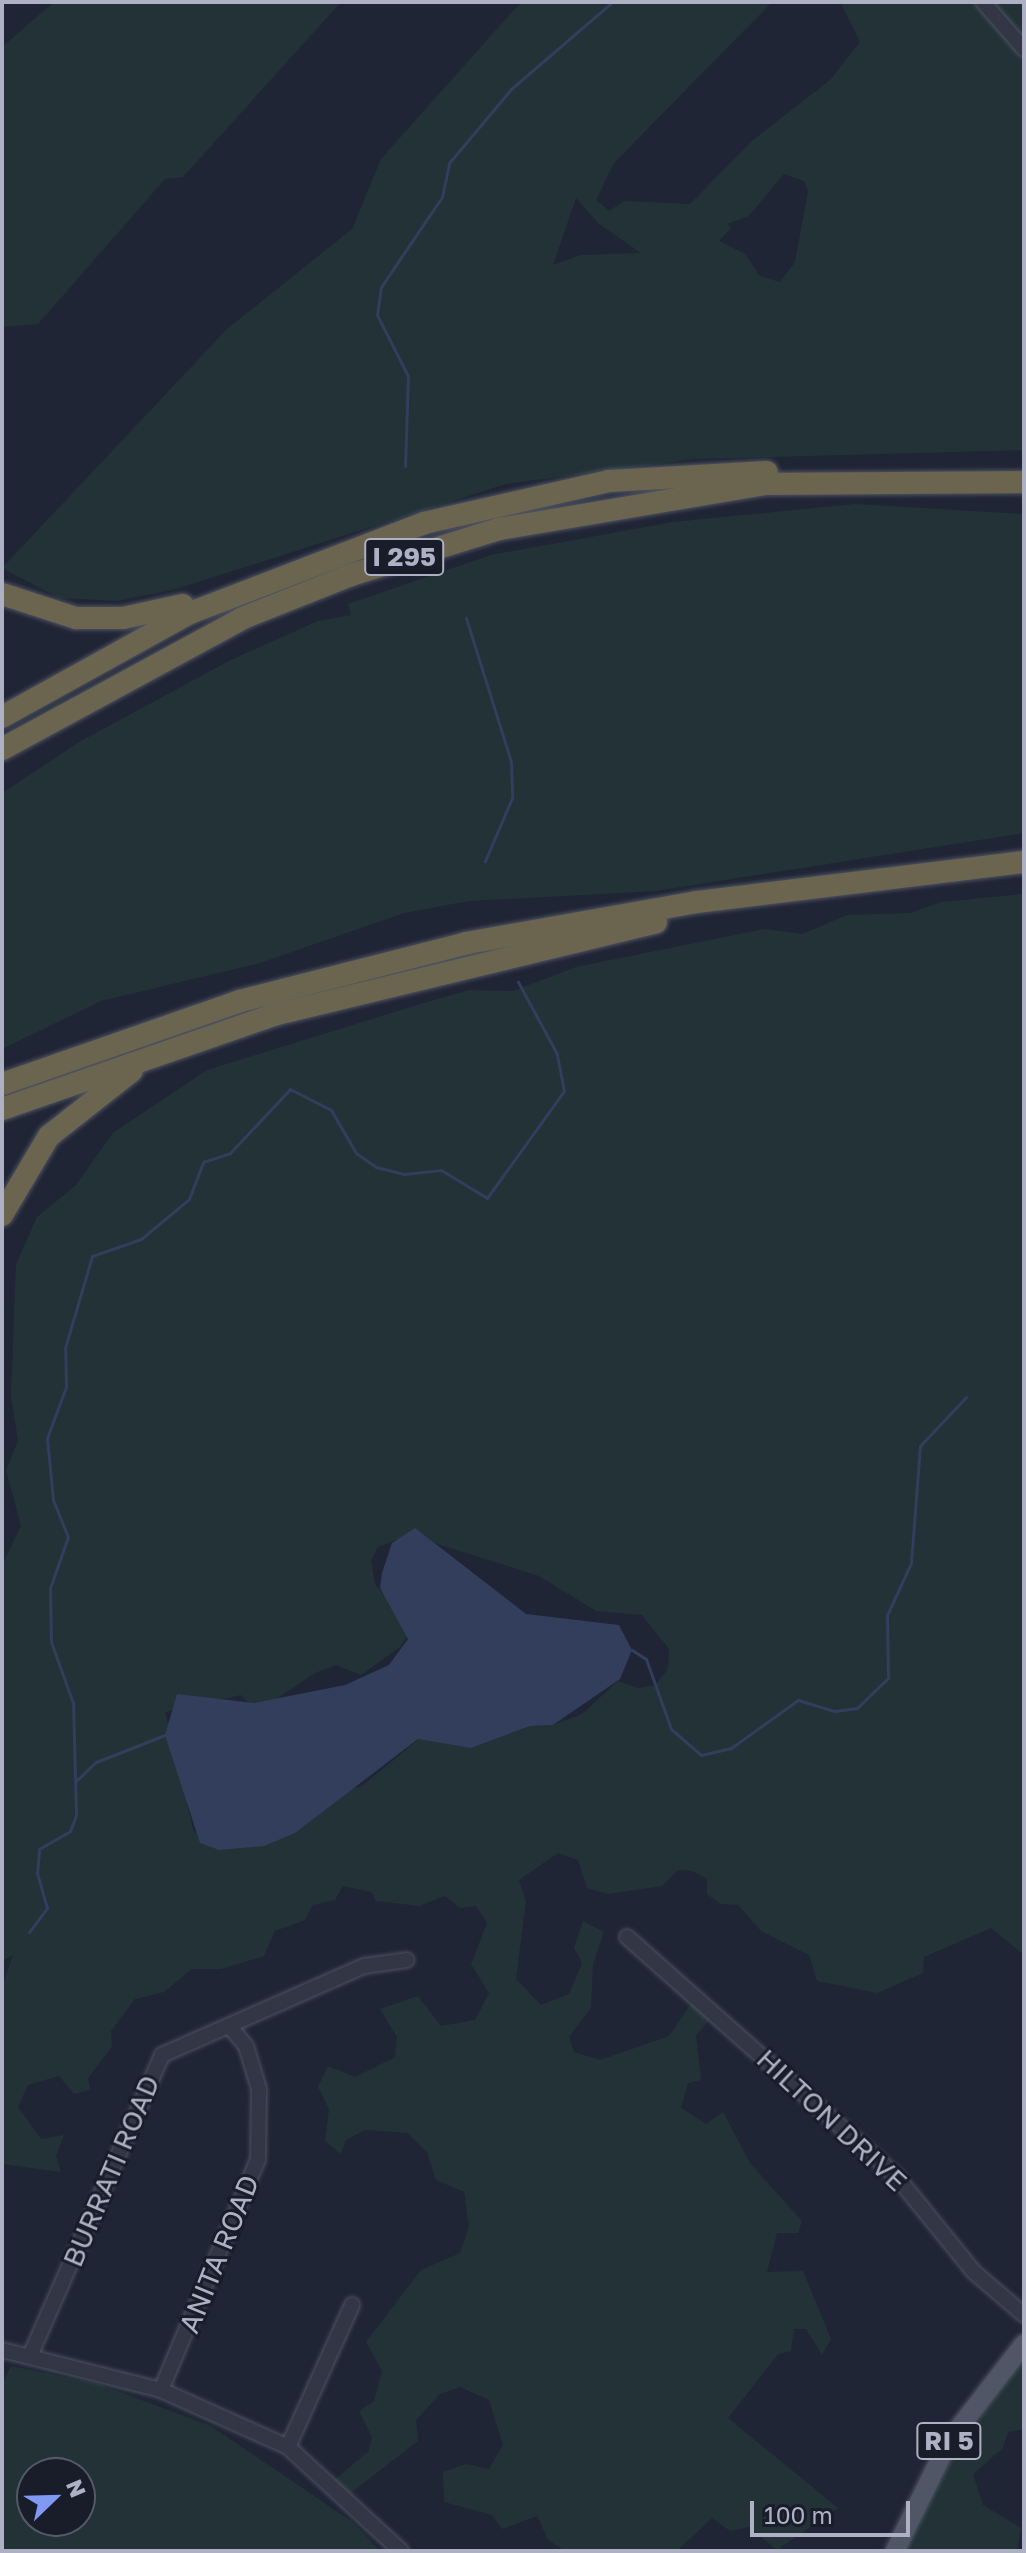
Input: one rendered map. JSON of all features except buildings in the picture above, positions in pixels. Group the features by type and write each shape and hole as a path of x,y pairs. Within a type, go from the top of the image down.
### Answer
{"highway":[{"path":"2,594 41,612 111,619 260,581 460,511 571,487 725,472 843,480"},
{"name":"I 295","path":"2,749 196,640 400,559 626,503 843,480 1024,482"},
{"path":"2,717 155,630 260,581"},
{"path":"2,1084 215,1008 429,951 607,916 1024,862"},
{"path":"2,1109 273,1015 584,937 853,885"},
{"path":"2,1215 37,1151 91,1096 140,1067 273,1015"}],"main road":[{"name":"RI 5","path":"895,2551 949,2441 1024,2344"}],"street":[{"path":"983,2 1024,49"},
{"name":"HILTON DRIVE","path":"627,1937 897,2177 974,2272 1024,2315"},
{"name":"BURRATI ROAD","path":"30,2356 158,2060 178,2043 230,2027 364,1966 407,1960"},
{"name":"ANITA ROAD","path":"161,2390 258,2159 259,2089 246,2046 230,2027"},
{"path":"288,2447 352,2305"},
{"path":"2,2350 161,2390 288,2447 401,2551"}],"shaded area":[{"path":"54,2 341,2 183,177 165,179 38,324 2,327 2,47"},
{"path":"521,2 772,2 614,163 596,200 609,211 624,201 690,204 753,140 830,80 860,42 840,2 1024,2 1024,450 694,459 506,484 176,589 117,601 59,598 2,568 227,329 352,229 381,159","holes":["784,174 804,181 808,191 795,262 780,282 760,276 745,254 719,241 731,228 727,224 749,216","576,198 599,224 641,253 581,255 553,265"]},
{"path":"855,504 1024,514 1024,833 656,891 469,901 404,913 260,963 101,1001 2,1049 2,793 81,741 229,661 318,621 351,615 348,604 491,555 673,522"},
{"path":"1024,894 1024,1955 991,1928 924,1957 923,1973 877,1993 817,1981 809,1955 761,1931 738,1905 721,1904 707,1894 707,1879 692,1871 678,1870 662,1886 608,1894 587,1888 578,1860 558,1853 519,1880 526,1901 516,1979 541,2005 569,1994 582,1963 574,1948 583,1921 604,1932 593,1964 591,2008 569,2037 574,2052 600,2060 669,2036 695,1998 715,2014 696,2035 701,2080 688,2083 681,2108 706,2124 723,2112 750,2163 802,2221 798,2233 777,2233 767,2272 803,2271 831,2339 822,2355 806,2329 794,2329 791,2351 778,2354 728,2418 838,2508 777,2550 749,2527 730,2531 712,2518 677,2551 565,2551 548,2540 537,2516 502,2529 492,2515 444,2502 443,2472 466,2464 489,2469 503,2445 489,2400 460,2387 440,2394 416,2420 418,2441 348,2495 333,2481 369,2451 372,2437 359,2411 374,2401 382,2371 366,2342 421,2270 460,2253 469,2227 464,2192 436,2180 427,2152 408,2133 365,2130 346,2140 341,2154 325,2141 329,2109 318,2087 328,2066 355,2077 395,2057 397,2037 380,2009 418,1996 441,2026 475,2020 489,1993 471,1964 487,1923 476,1906 459,1908 445,1896 419,1906 376,1901 371,1892 343,1886 335,1900 313,1905 305,1920 275,1931 264,1956 221,1969 192,1969 164,1992 135,1999 111,2031 112,2047 88,2078 90,2090 74,2094 59,2076 28,2085 18,2107 41,2139 64,2135 56,2156 61,2172 2,2164 2,1987 13,1955 2,1961 2,1565 21,1526 6,1470 18,1441 11,1396 16,1264 37,1217 76,1185 113,1133 207,1070 470,990 513,991 576,967 764,929 802,934 847,915 910,913 942,902","holes":["409,1535 539,1576 596,1611 642,1615 669,1649 668,1669 655,1685 638,1688 618,1681 582,1714 553,1725 530,1726 471,1748 419,1739 362,1786 194,1833 165,1712 241,1695 257,1712 315,1673 336,1665 361,1675 400,1647 411,1630 375,1584 371,1560 378,1547"]},
{"path":"1024,2345 1024,2429 1008,2432 1003,2448 973,2474 983,2505 1021,2528 1017,2551 896,2551 940,2456"},
{"path":"11,2366 99,2384 211,2426 354,2523 380,2551 2,2551 2,2384"}],"water":[{"path":"415,1528 526,1614 619,1625 632,1650 620,1679 553,1725 530,1726 471,1748 418,1739 295,1833 264,1846 219,1850 200,1843 165,1735 177,1694 254,1703 345,1685 389,1665 408,1639 380,1588 382,1573 392,1543"}],"waterway":[{"path":"405,466 408,376 377,315 381,287 442,197 449,163 511,89 612,2"},
{"path":"466,618 511,762 512,798 485,861"},
{"path":"29,1932 47,1908 37,1874 39,1849 70,1831 76,1815 73,1703 51,1642 50,1588 68,1537 53,1500 47,1438 66,1387 65,1348 92,1256 141,1239 189,1199 203,1162 230,1153 290,1089 331,1110 356,1153 376,1167 404,1174 441,1170 487,1198 564,1091 557,1054 518,982"},
{"path":"632,1650 646,1659 671,1729 701,1755 731,1748 798,1700 835,1711 857,1708 888,1678 887,1615 911,1563 920,1446 966,1397"},
{"path":"75,1782 96,1762 165,1735"}]}
